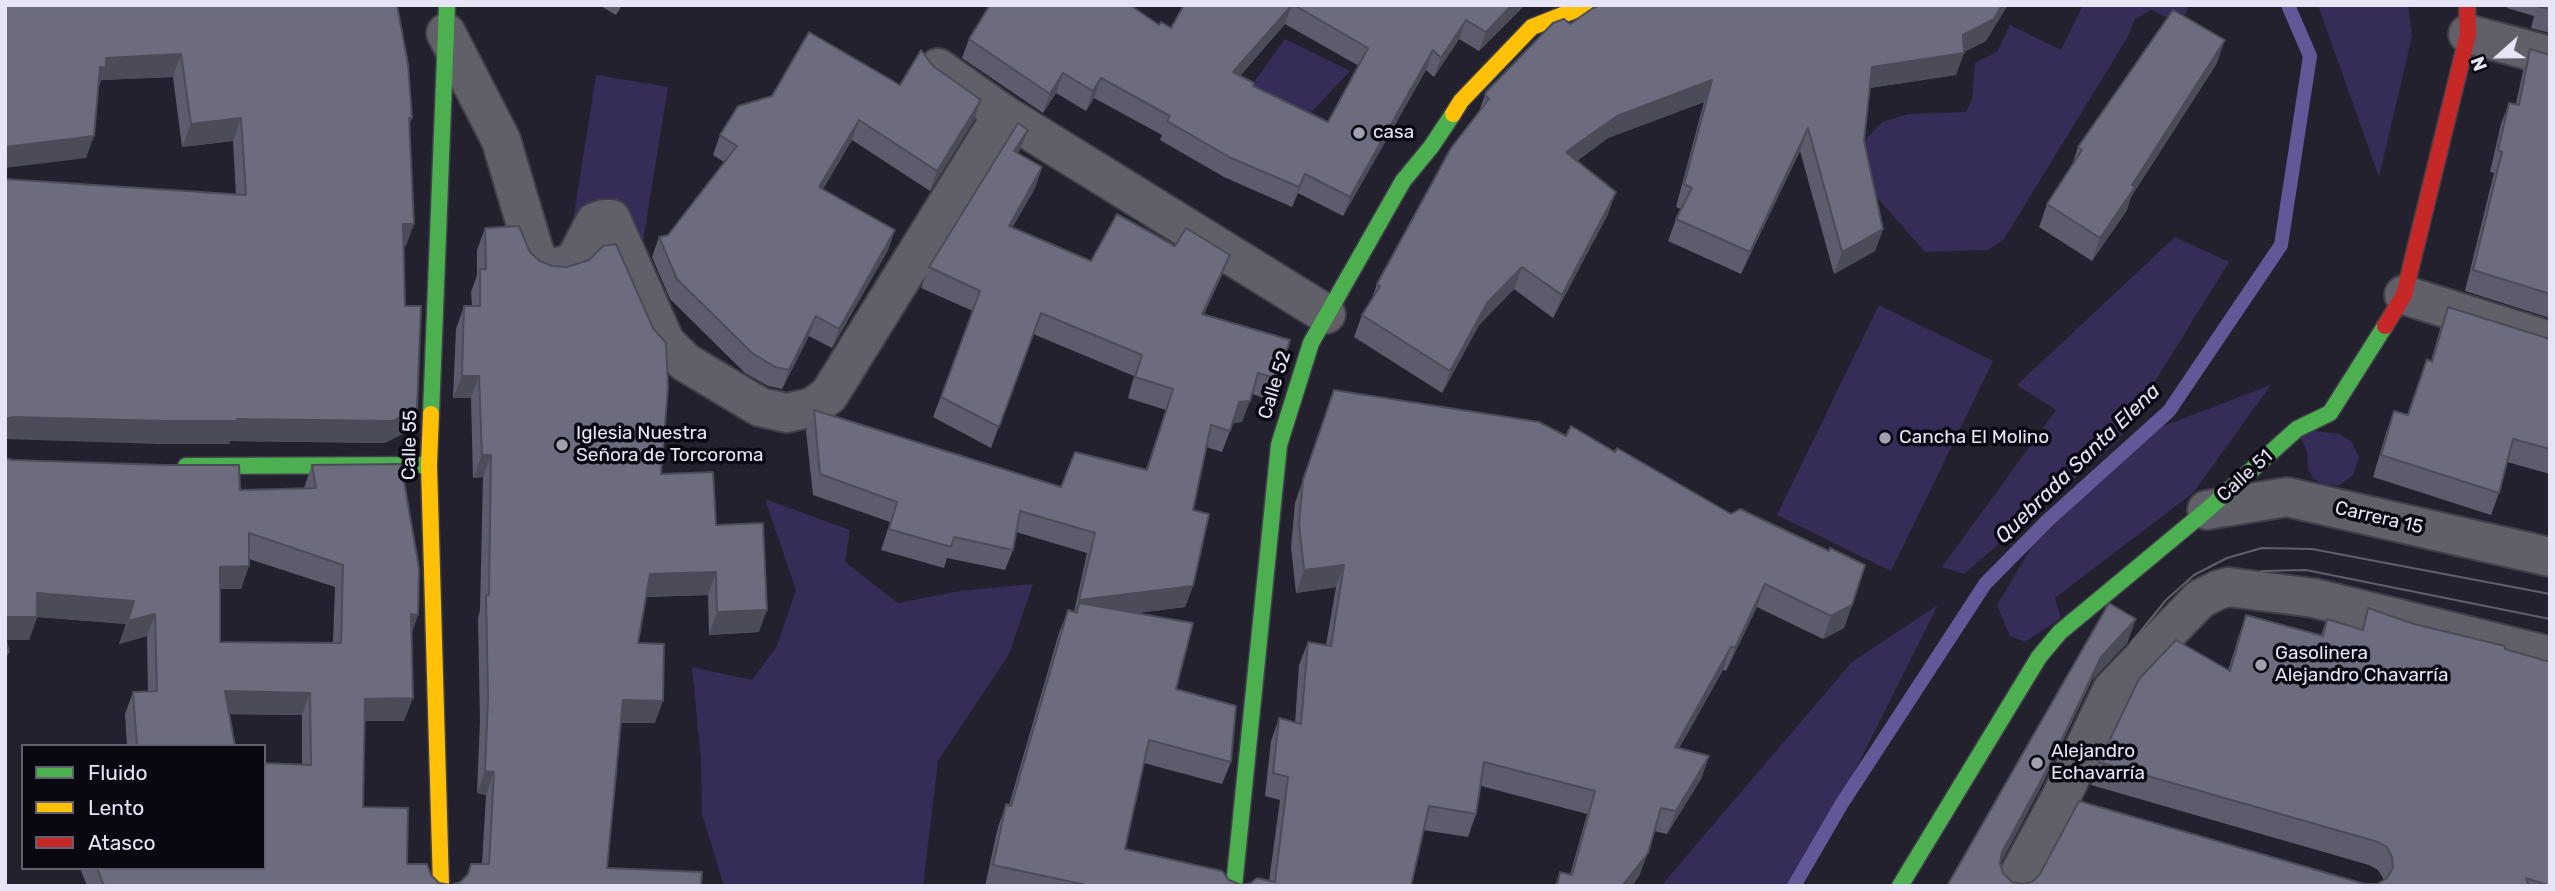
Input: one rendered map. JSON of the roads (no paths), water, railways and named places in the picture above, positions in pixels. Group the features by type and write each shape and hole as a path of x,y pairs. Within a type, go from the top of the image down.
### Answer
{"street":[{"name":"Calle 52","path":"1234,886 1279,445 1311,343 1403,181 1431,147 1461,101 1532,27 1588,5"},
{"path":"446,19 502,140 534,251 541,264 552,268 574,262 596,222 611,219 666,342 685,362 760,407 787,412 813,407 829,395 1003,114"},
{"name":"Calle 55","path":"441,886 429,465 446,19"},
{"path":"2467,20 2550,56"},
{"name":"Calle 51","path":"1900,886 2039,657 2060,632 2207,510 2297,429 2330,413 2353,380 2404,295 2467,20"},
{"path":"938,68 1003,114 1326,314"},
{"path":"2404,295 2550,341"},
{"path":"172,466 429,465"},
{"name":"Carrera 15","path":"2207,510 2287,497 2550,557"},
{"path":"2013,886 2060,800 2112,690 2200,599 2228,587 2314,598 2550,656"},
{"path":"2060,800 2099,811"}],"waterway":[{"name":"Quebrada Santa Elena","path":"1794,886 1841,805 1985,584 2047,521 2169,411 2281,245 2310,56 2288,5"}],"tram line":[{"path":"1993,886 2132,642 2166,600 2194,575 2227,558 2262,548 2312,549 2550,594"},
{"path":"2013,886 2060,799 2153,652 2182,616 2200,599 2218,590 2263,571 2306,570 2550,619"}],"place":[{"name":"casa","path":"1359,133"},
{"name":"Cancha El Molino","path":"1885,438"},
{"name":"Iglesia Nuestra Señora de Torcoroma","path":"562,445"},
{"name":"Gasolinera Alejandro Chavarría","path":"2261,665"},
{"name":"Alejandro Echavarría","path":"2037,763"}]}
